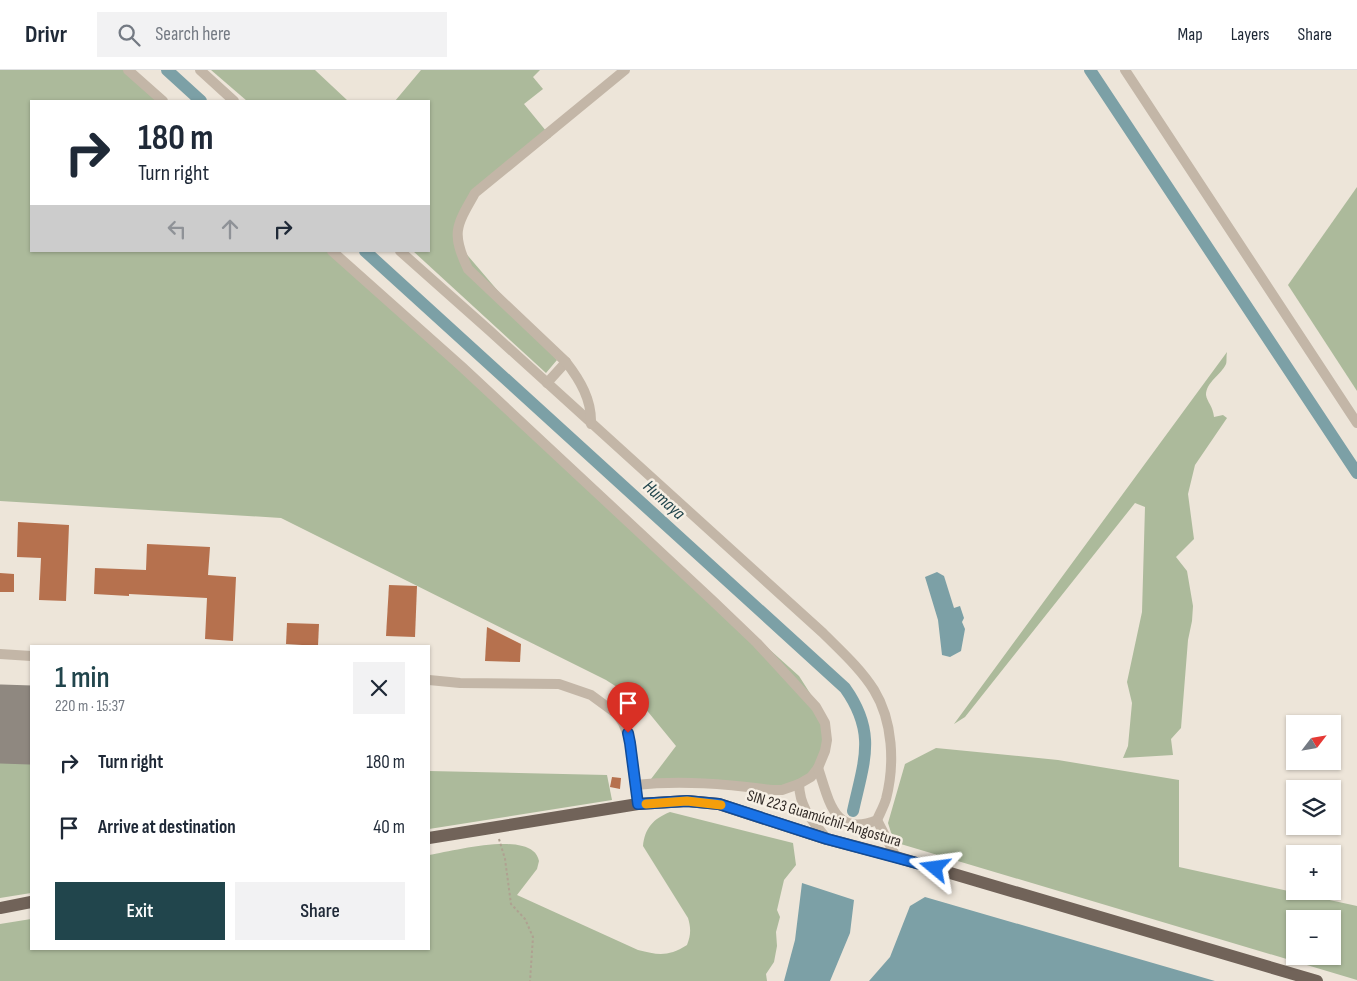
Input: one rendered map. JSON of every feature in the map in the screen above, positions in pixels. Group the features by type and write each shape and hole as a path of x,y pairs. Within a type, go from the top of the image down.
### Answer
{"main road":[{"name":"SIN 223 Guamúchil-Angostura","path":"430,838 638,804 687,801 719,804 827,839 896,857 1317,981"},
{"path":"0,908 30,902"}],"street":[{"path":"128,70 162,100"},
{"path":"200,70 233,100"},
{"path":"591,424 591,414 584,389 566,362 468,269 459,249 456,233 461,218 475,193 625,70"},
{"path":"1124,70 1357,424"},
{"path":"333,252 461,366 713,601 796,683 816,706 825,723 827,740 818,768 811,777 782,790 701,782 636,785"},
{"path":"401,252 851,660 874,690 885,715 890,740 891,766 886,799 877,820"},
{"path":"547,383 566,362"},
{"path":"0,654 30,656"},
{"path":"430,680 460,683 554,684 570,687 591,695 610,707 623,723 630,743 638,804"},
{"path":"818,768 830,803 836,815 845,823 857,826 877,820"},
{"path":"799,784 803,806 827,839"},
{"path":"877,820 896,857"}],"path":[{"path":"496,828 505,859 511,904 525,919 533,937 530,981"}],"green space":[{"path":"0,70 126,70 160,100 30,100 30,252 331,252 559,461 799,676 824,715 821,771 785,792 648,783 676,746 640,702 606,680 281,518 0,501"},
{"path":"211,70 315,70 347,100 246,100"},
{"path":"421,70 540,70 533,77 543,89 524,104 551,137 480,191 460,215 457,243 557,360 546,373 414,252 430,252 430,100 396,100"},
{"path":"1357,187 1357,391 1288,285"},
{"path":"1227,352 1226,364 1208,386 1206,395 1214,417 1223,415 1227,418 1195,465 1188,494 1194,539 1176,557 1187,571 1193,606 1188,640 1181,728 1171,739 1173,755 1123,758 1128,746 1132,703 1127,682 1142,612 1145,507 1135,503 965,717 954,724"},
{"path":"0,738 30,739 30,893 0,898"},
{"path":"936,748 1058,760 1179,780 1179,867 1286,890 1286,900 1330,900 1357,906 1357,980 1307,965 1341,965 1341,910 1286,910 1286,959 894,842 888,823 905,764"},
{"path":"430,771 607,775 612,800 430,829"},
{"path":"670,812 793,843 796,865 784,880 777,910 780,917 776,932 777,946 774,962 766,974 767,981 0,981 0,924 30,919 30,950 430,950 430,855 498,844 524,846 534,852 538,858 537,869 517,895 638,950 657,954 674,952 687,945 690,935 688,918 643,846 648,829 659,818"}],"water":[{"path":"937,572 944,576 954,608 960,606 964,618 962,622 965,629 961,651 950,657 942,655 938,620 925,577"},
{"path":"802,883 854,900 850,933 830,981 784,981 795,940"},
{"path":"925,897 1215,981 869,981 890,957 910,906"}],"building":[{"path":"18,522 69,525 66,601 39,600 41,558 17,557"},
{"path":"147,544 210,547 208,575 236,577 233,641 205,639 207,598 94,594 95,568 146,570"},
{"path":"0,573 14,574 14,592 0,592"},
{"path":"389,585 417,586 415,637 386,636"},
{"path":"287,623 319,624 318,645 286,644"},
{"path":"487,627 521,644 520,662 485,661"},
{"path":"612,777 621,778 620,789 610,787"}],"waterway":[{"name":"Humaya","path":"167,70 200,100"},
{"path":"1090,70 1357,473"},
{"name":"Humaya","path":"366,252 845,688 855,704 861,719 865,748 864,762 853,811"}],"runway":[{"path":"0,724 30,725"}],"slow traffic":[{"path":"646,804 687,801 721,805"}],"route":[{"path":"628,733 638,804 687,801 719,804 827,839 935,868"}]}
